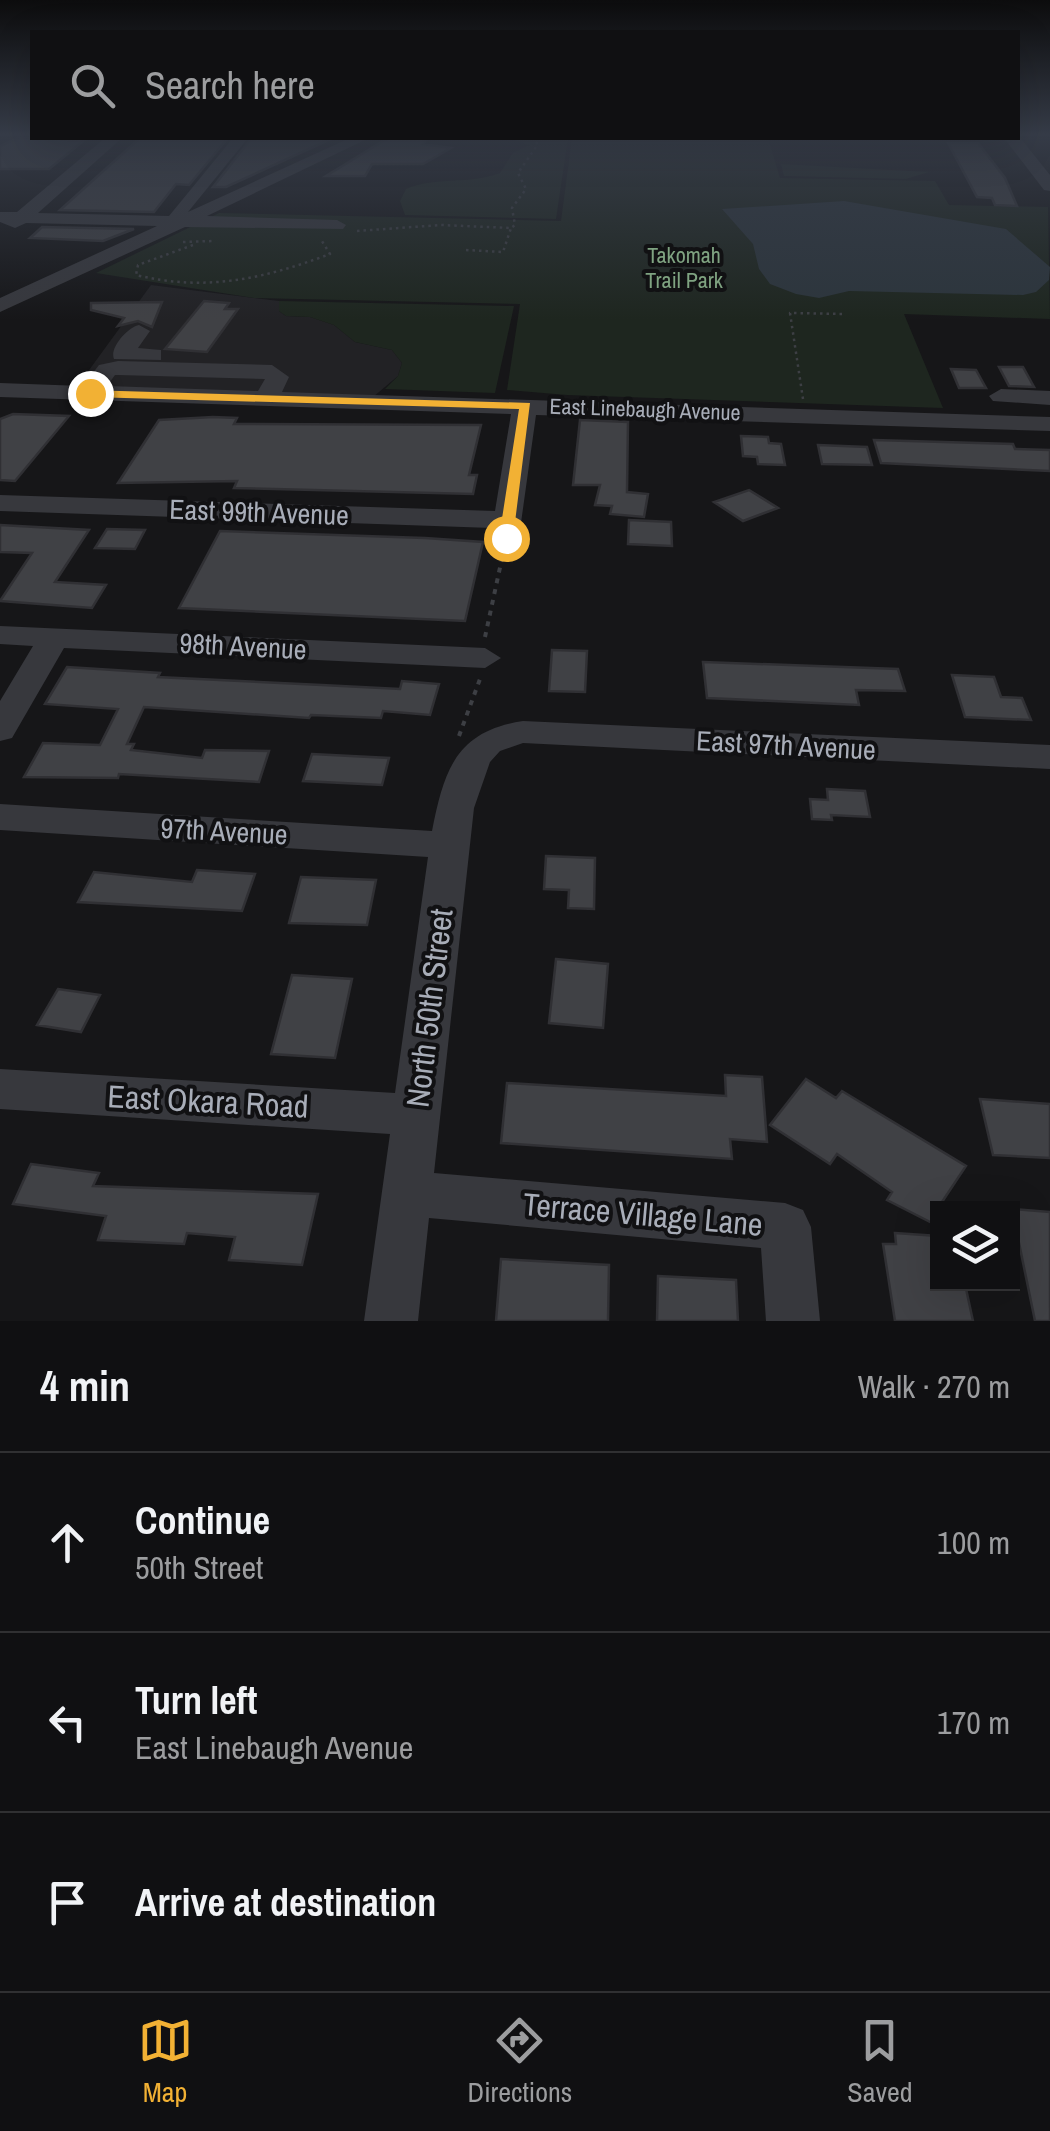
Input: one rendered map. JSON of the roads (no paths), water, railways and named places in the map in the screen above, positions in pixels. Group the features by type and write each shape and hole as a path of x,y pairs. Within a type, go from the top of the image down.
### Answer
{"street":[{"path":"0,236 47,197"},
{"path":"182,222 177,214 192,197"},
{"path":"0,306 236,197"},
{"path":"0,217 330,230"},
{"path":"90,393 139,331"},
{"path":"117,361 276,374 267,398"},
{"name":"East Linebaugh Avenue","path":"0,390 1050,424"},
{"path":"1001,396 1050,398"},
{"name":"East 99th Avenue","path":"0,503 507,525 526,406"},
{"name":"98th Avenue","path":"0,635 485,650"},
{"path":"0,730 54,637"},
{"name":"East 97th Avenue","path":"523,732 1050,757"},
{"name":"North 50th Street","path":"392,1321 449,844 461,776 499,734 523,732"},
{"name":"97th Avenue","path":"0,817 449,844"},
{"name":"East Okara Road","path":"0,1088 416,1115"},
{"name":"Terrace Village Lane","path":"406,1193 786,1227 793,1321"}],"park label":[{"name":"Takomah Trail Park","path":"684,268"}]}
